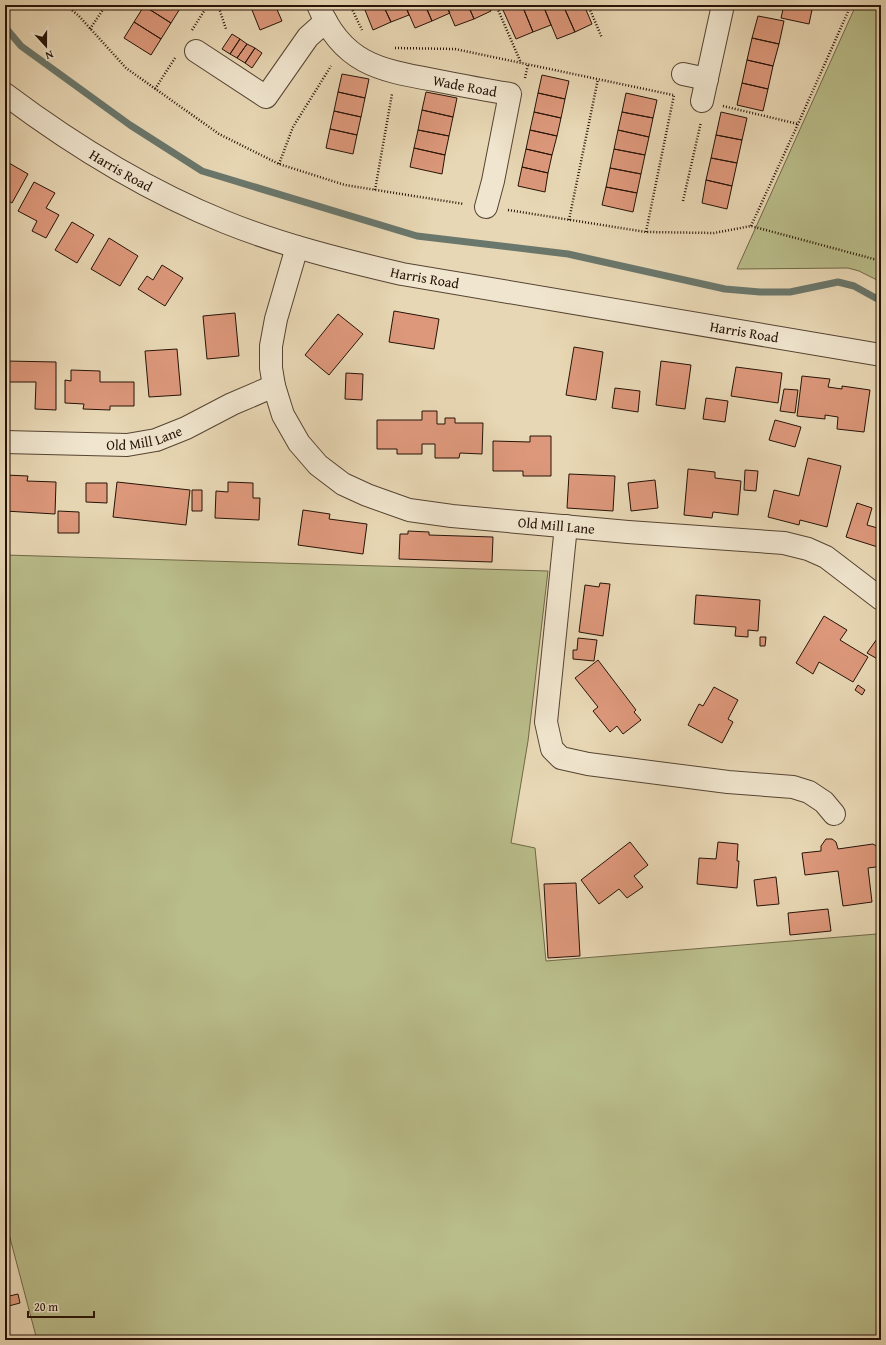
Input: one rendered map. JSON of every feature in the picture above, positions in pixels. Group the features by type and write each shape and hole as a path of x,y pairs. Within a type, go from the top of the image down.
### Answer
{"street":[{"path":"703,102 723,5"},
{"name":"Wade Road","path":"196,51 266,97 308,38 322,13"},
{"name":"Wade Road","path":"322,13 331,30 344,47 360,59 375,66 396,74 510,94 493,181 486,207"},
{"path":"682,74 707,78"},
{"name":"Harris Road","path":"5,94 43,123 82,148 158,192 225,222 297,247 348,262 418,277 881,355"},
{"name":"Old Mill Lane","path":"297,247 276,319 271,346 271,368 274,386 283,415 299,443 318,465 343,484 409,510 452,516 784,543 802,547 826,557 881,599"},
{"name":"Old Mill Lane","path":"5,442 128,445 156,440 186,428 232,404 274,386"},
{"path":"566,526 546,722 552,749 561,758 588,764 728,782 794,787 809,792 824,802 834,814"}],"path":[{"path":"65,5 78,15 126,68 218,134 279,164 345,185 646,232 714,233 751,226 881,261"},
{"path":"90,29 106,5"},
{"path":"218,5 226,29"},
{"path":"350,5 356,20 365,34"},
{"path":"496,5 521,63"},
{"path":"588,5 602,38"},
{"path":"751,226 851,5"},
{"path":"392,48 455,49 674,95 798,124"},
{"path":"279,164 293,127 331,66"},
{"path":"375,190 396,74"},
{"path":"569,220 598,79"},
{"path":"646,232 674,95"},
{"path":"683,201 703,102"}],"green space":[{"path":"856,5 881,5 881,282 859,271 848,268 737,269"},
{"path":"5,555 548,571 528,741 511,843 535,848 546,961 877,934 881,928 881,1340 37,1340 5,1219"}],"building":[{"path":"178,5 181,7 171,23 144,6"},
{"path":"250,5 275,5 282,21 260,30"},
{"path":"363,5 383,5 391,22 373,30"},
{"path":"383,5 405,5 409,15 391,22"},
{"path":"405,5 425,5 432,21 415,28"},
{"path":"425,5 446,5 450,13 432,21"},
{"path":"446,5 468,5 474,19 455,26"},
{"path":"468,5 488,5 491,11 474,19"},
{"path":"515,5 522,5 533,32 516,39 503,10"},
{"path":"522,5 543,5 551,25 533,32"},
{"path":"557,5 563,5 575,32 557,39 545,10"},
{"path":"563,5 584,5 592,24 575,32"},
{"path":"784,5 813,5 809,24 781,18"},
{"path":"144,6 171,23 161,39 134,22"},
{"path":"758,16 784,21 779,44 752,38"},
{"path":"134,22 161,39 151,55 124,38"},
{"path":"232,34 240,39 230,54 222,49"},
{"path":"752,38 779,44 773,66 747,60"},
{"path":"240,39 247,44 237,58 230,54"},
{"path":"247,44 255,48 245,63 237,58"},
{"path":"255,48 262,53 252,68 245,63"},
{"path":"747,60 773,66 768,89 742,83"},
{"path":"342,74 369,79 365,98 338,92"},
{"path":"542,75 569,81 565,99 538,93"},
{"path":"742,83 768,89 763,111 737,105"},
{"path":"338,92 365,98 361,117 334,111"},
{"path":"426,92 457,98 453,117 422,110"},
{"path":"538,93 565,99 561,118 534,112"},
{"path":"626,93 657,100 653,118 622,112"},
{"path":"422,110 453,117 449,136 418,130"},
{"path":"334,111 361,117 357,135 330,129"},
{"path":"534,112 561,118 557,136 530,130"},
{"path":"622,112 653,118 649,137 618,130"},
{"path":"721,112 747,118 742,140 716,135"},
{"path":"330,129 357,135 353,154 326,148"},
{"path":"418,130 449,136 445,155 414,148"},
{"path":"530,130 557,136 552,155 526,149"},
{"path":"618,130 649,137 645,155 614,149"},
{"path":"716,135 742,140 737,163 711,158"},
{"path":"414,148 445,155 442,174 410,167"},
{"path":"526,149 552,155 548,173 522,167"},
{"path":"614,149 645,155 641,174 610,168"},
{"path":"711,158 737,163 732,186 706,180"},
{"path":"9,163 28,174 12,203 5,199 5,165 7,166"},
{"path":"522,167 548,173 545,192 518,186"},
{"path":"610,168 641,174 637,193 606,187"},
{"path":"706,180 732,186 727,209 702,203"},
{"path":"34,182 55,193 46,208 59,215 46,238 32,231 37,221 18,211"},
{"path":"606,187 637,193 633,212 602,205"},
{"path":"72,222 94,235 77,263 55,250"},
{"path":"109,238 138,256 120,286 91,269"},
{"path":"162,265 183,278 165,306 138,289 147,276 153,280"},
{"path":"394,311 439,319 434,349 389,342"},
{"path":"235,313 239,356 207,359 203,316"},
{"path":"338,314 363,334 329,375 305,355"},
{"path":"574,347 603,352 596,400 566,395"},
{"path":"177,349 181,395 149,397 145,351"},
{"path":"6,361 56,362 56,410 35,409 36,382 6,382"},
{"path":"661,361 691,365 685,409 656,405"},
{"path":"736,367 782,373 778,403 731,396"},
{"path":"71,370 100,371 100,382 134,382 134,406 110,406 110,410 83,409 84,404 65,403 65,380 71,381"},
{"path":"346,373 363,374 362,400 345,399"},
{"path":"802,376 830,379 828,387 842,389 842,386 870,390 864,432 837,429 838,417 825,415 825,419 797,416"},
{"path":"615,388 640,391 638,412 612,408"},
{"path":"784,389 798,390 795,413 780,411"},
{"path":"706,398 728,401 725,422 703,419"},
{"path":"422,411 437,411 437,424 445,424 445,418 455,418 455,423 483,423 482,454 460,453 459,458 435,458 435,444 422,444 422,454 397,454 397,449 377,449 377,420 422,420"},
{"path":"775,420 801,427 795,447 769,440"},
{"path":"530,436 551,436 551,476 523,476 523,471 493,471 493,441 530,442"},
{"path":"808,458 841,466 827,527 800,520 799,525 768,517 774,490 799,496"},
{"path":"688,469 715,472 715,478 741,481 738,515 713,512 712,518 684,515"},
{"path":"745,470 758,471 756,491 744,490"},
{"path":"569,474 615,476 613,511 567,508"},
{"path":"5,475 28,476 27,481 56,482 55,514 5,511"},
{"path":"655,480 658,508 631,511 628,483"},
{"path":"117,482 190,490 186,525 113,517"},
{"path":"228,482 253,483 253,498 260,498 259,520 215,518 216,491 228,492"},
{"path":"86,483 107,483 107,503 86,502"},
{"path":"192,490 202,490 202,511 192,511"},
{"path":"857,503 872,508 867,525 881,529 881,548 846,537"},
{"path":"303,510 330,514 329,519 367,524 363,554 298,545"},
{"path":"58,511 79,512 79,533 58,533"},
{"path":"408,531 429,532 429,535 493,537 492,562 399,559 400,534 408,534"},
{"path":"600,583 610,584 603,636 579,632 585,585 599,587"},
{"path":"696,595 760,600 758,631 748,630 748,637 735,636 736,627 694,624"},
{"path":"824,616 847,630 840,640 868,657 853,682 819,662 813,674 796,663"},
{"path":"879,636 881,637 881,661 867,653"},
{"path":"760,637 766,637 765,646 760,646"},
{"path":"578,638 597,640 594,661 573,659 573,650 577,650"},
{"path":"598,660 636,710 634,712 641,720 623,734 617,726 610,732 593,711 598,707 575,678"},
{"path":"858,685 865,690 862,695 855,690"},
{"path":"714,687 738,700 728,719 733,722 722,743 688,725 699,704 703,706"},
{"path":"826,839 832,839 836,842 838,849 873,844 879,848 881,851 880,862 876,867 868,868 872,902 843,906 838,871 805,875 802,853 821,851 821,846"},
{"path":"630,842 648,865 634,876 643,887 627,898 619,889 599,904 581,880"},
{"path":"718,842 738,844 737,861 739,861 737,888 697,884 699,858 716,859"},
{"path":"776,877 779,904 757,906 754,880"},
{"path":"576,883 580,956 548,958 544,884"},
{"path":"828,909 831,931 790,935 788,913"},
{"path":"18,1294 20,1303 5,1307 5,1297"}],"waterway":[{"path":"5,27 21,46 130,125 202,171 417,236 568,254 725,289 760,292 790,292 838,282 854,286 881,301"}]}
